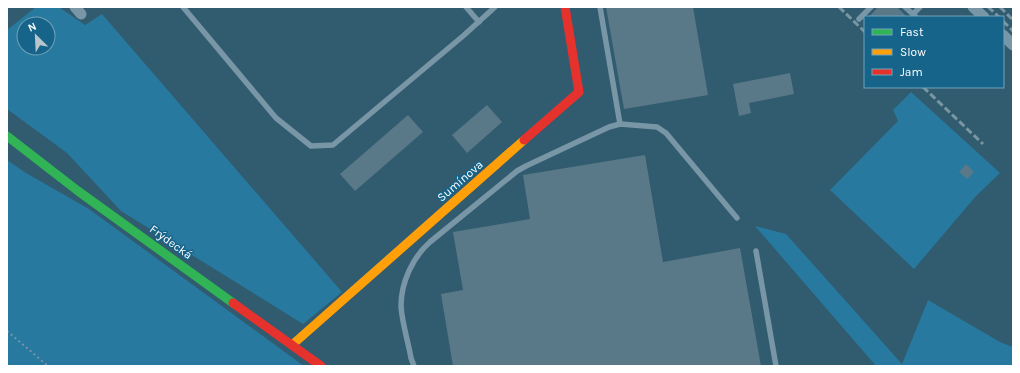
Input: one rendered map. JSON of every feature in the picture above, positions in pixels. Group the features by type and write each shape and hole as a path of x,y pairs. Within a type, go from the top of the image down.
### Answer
{"street":[{"name":"Sumínova","path":"292,345 579,92 565,7"},
{"path":"973,7 983,16"},
{"path":"1004,36 1013,45"},
{"name":"Frýdecká","path":"7,136 78,191 321,366"}],"lane":[{"path":"183,7 276,118 310,146 333,144 495,7"},
{"path":"466,7 479,22"},
{"path":"600,7 620,124"},
{"path":"859,19 871,7"},
{"path":"905,7 915,16 920,7"},
{"path":"414,366 402,312 402,297 404,285 410,268 418,254 424,247 526,166 609,127 620,124 657,127 666,133 737,218"},
{"path":"756,251 776,366"}],"path":[{"path":"7,331 48,366"}],"shaded area":[{"path":"36,7 59,7 85,25 102,14 342,292 303,324 121,211 67,153 7,109 7,30 16,23 16,56 56,56 56,16 25,16"},
{"path":"911,92 1000,173 976,196 914,269 830,190 898,121 893,110"},
{"path":"7,160 26,173 89,209 304,366 7,366"},
{"path":"755,226 786,234 902,364 928,300 1000,342 1013,347 1013,366 876,366"}],"building":[{"path":"606,7 693,7 708,95 624,109"},
{"path":"878,7 897,7 906,16 870,16"},
{"path":"790,73 794,94 749,103 751,113 739,116 733,84"},
{"path":"487,105 502,122 467,153 452,135"},
{"path":"408,115 423,132 355,191 340,174"},
{"path":"645,155 663,262 740,248 761,366 453,366 441,294 463,290 453,232 530,219 523,175"},
{"path":"966,164 974,172 967,179 959,172"}],"railway":[{"path":"839,7 864,31"},
{"path":"988,7 998,16"},
{"path":"1000,7 1013,20"},
{"path":"1004,22 1013,31"},
{"path":"924,88 983,144"}],"traffic: fast":[{"path":"7,136 78,191 233,303"}],"traffic: slow":[{"path":"292,345 524,140"}],"traffic: jam":[{"path":"524,140 579,92 565,7"},
{"path":"233,303 321,366"}]}
